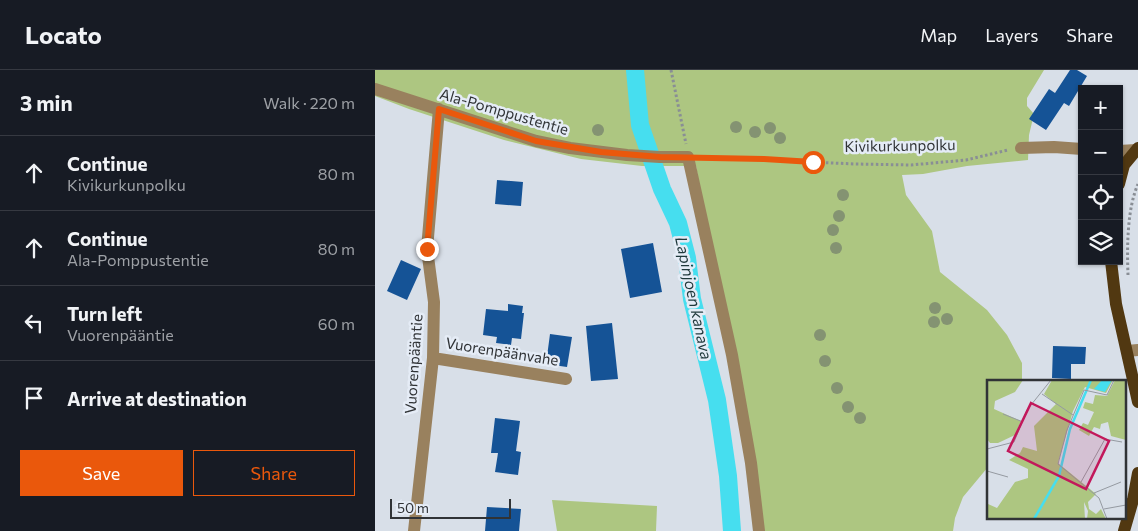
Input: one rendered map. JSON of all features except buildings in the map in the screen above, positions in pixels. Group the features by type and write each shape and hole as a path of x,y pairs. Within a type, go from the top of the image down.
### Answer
{"main road":[{"path":"1121,175 1124,164 1137,149"},
{"path":"1111,265 1116,304 1133,350 1138,402"},
{"path":"1124,531 1138,473"}],"street":[{"name":"Ala-Pomppustentie","path":"375,89 536,141 570,148 632,155 688,157"},
{"name":"Vuorenpääntie","path":"414,531 433,358 435,302 427,249 439,109"},
{"path":"1021,148 1078,149"},
{"path":"1123,150 1137,149"},
{"path":"688,157 733,355 751,463 759,531"},
{"name":"Vuorenpäänvahe","path":"433,358 565,378"}],"path":[{"path":"671,70 688,157"},
{"name":"Kivikurkunpolku","path":"688,157 911,165 966,160 1021,148"},
{"path":"1129,280 1127,243 1134,192 1138,184"}],"green space":[{"path":"375,70 1044,70 1027,98 1027,106 1034,114 1029,135 1028,160 902,175 906,195 932,231 940,272 987,310 1007,335 1022,363 1022,380 987,380 987,468 963,497 955,518 953,531 761,531 696,166 642,166 581,159 504,140 375,96"},
{"path":"552,500 657,506 656,531 557,531"}],"waterway":[{"name":"Lapinjoen kanava","path":"635,70 640,125 662,189 678,223 687,258 692,299 717,400 728,476 732,531"}],"route":[{"path":"427,249 439,109 536,141 570,148 660,157 813,162"}]}
